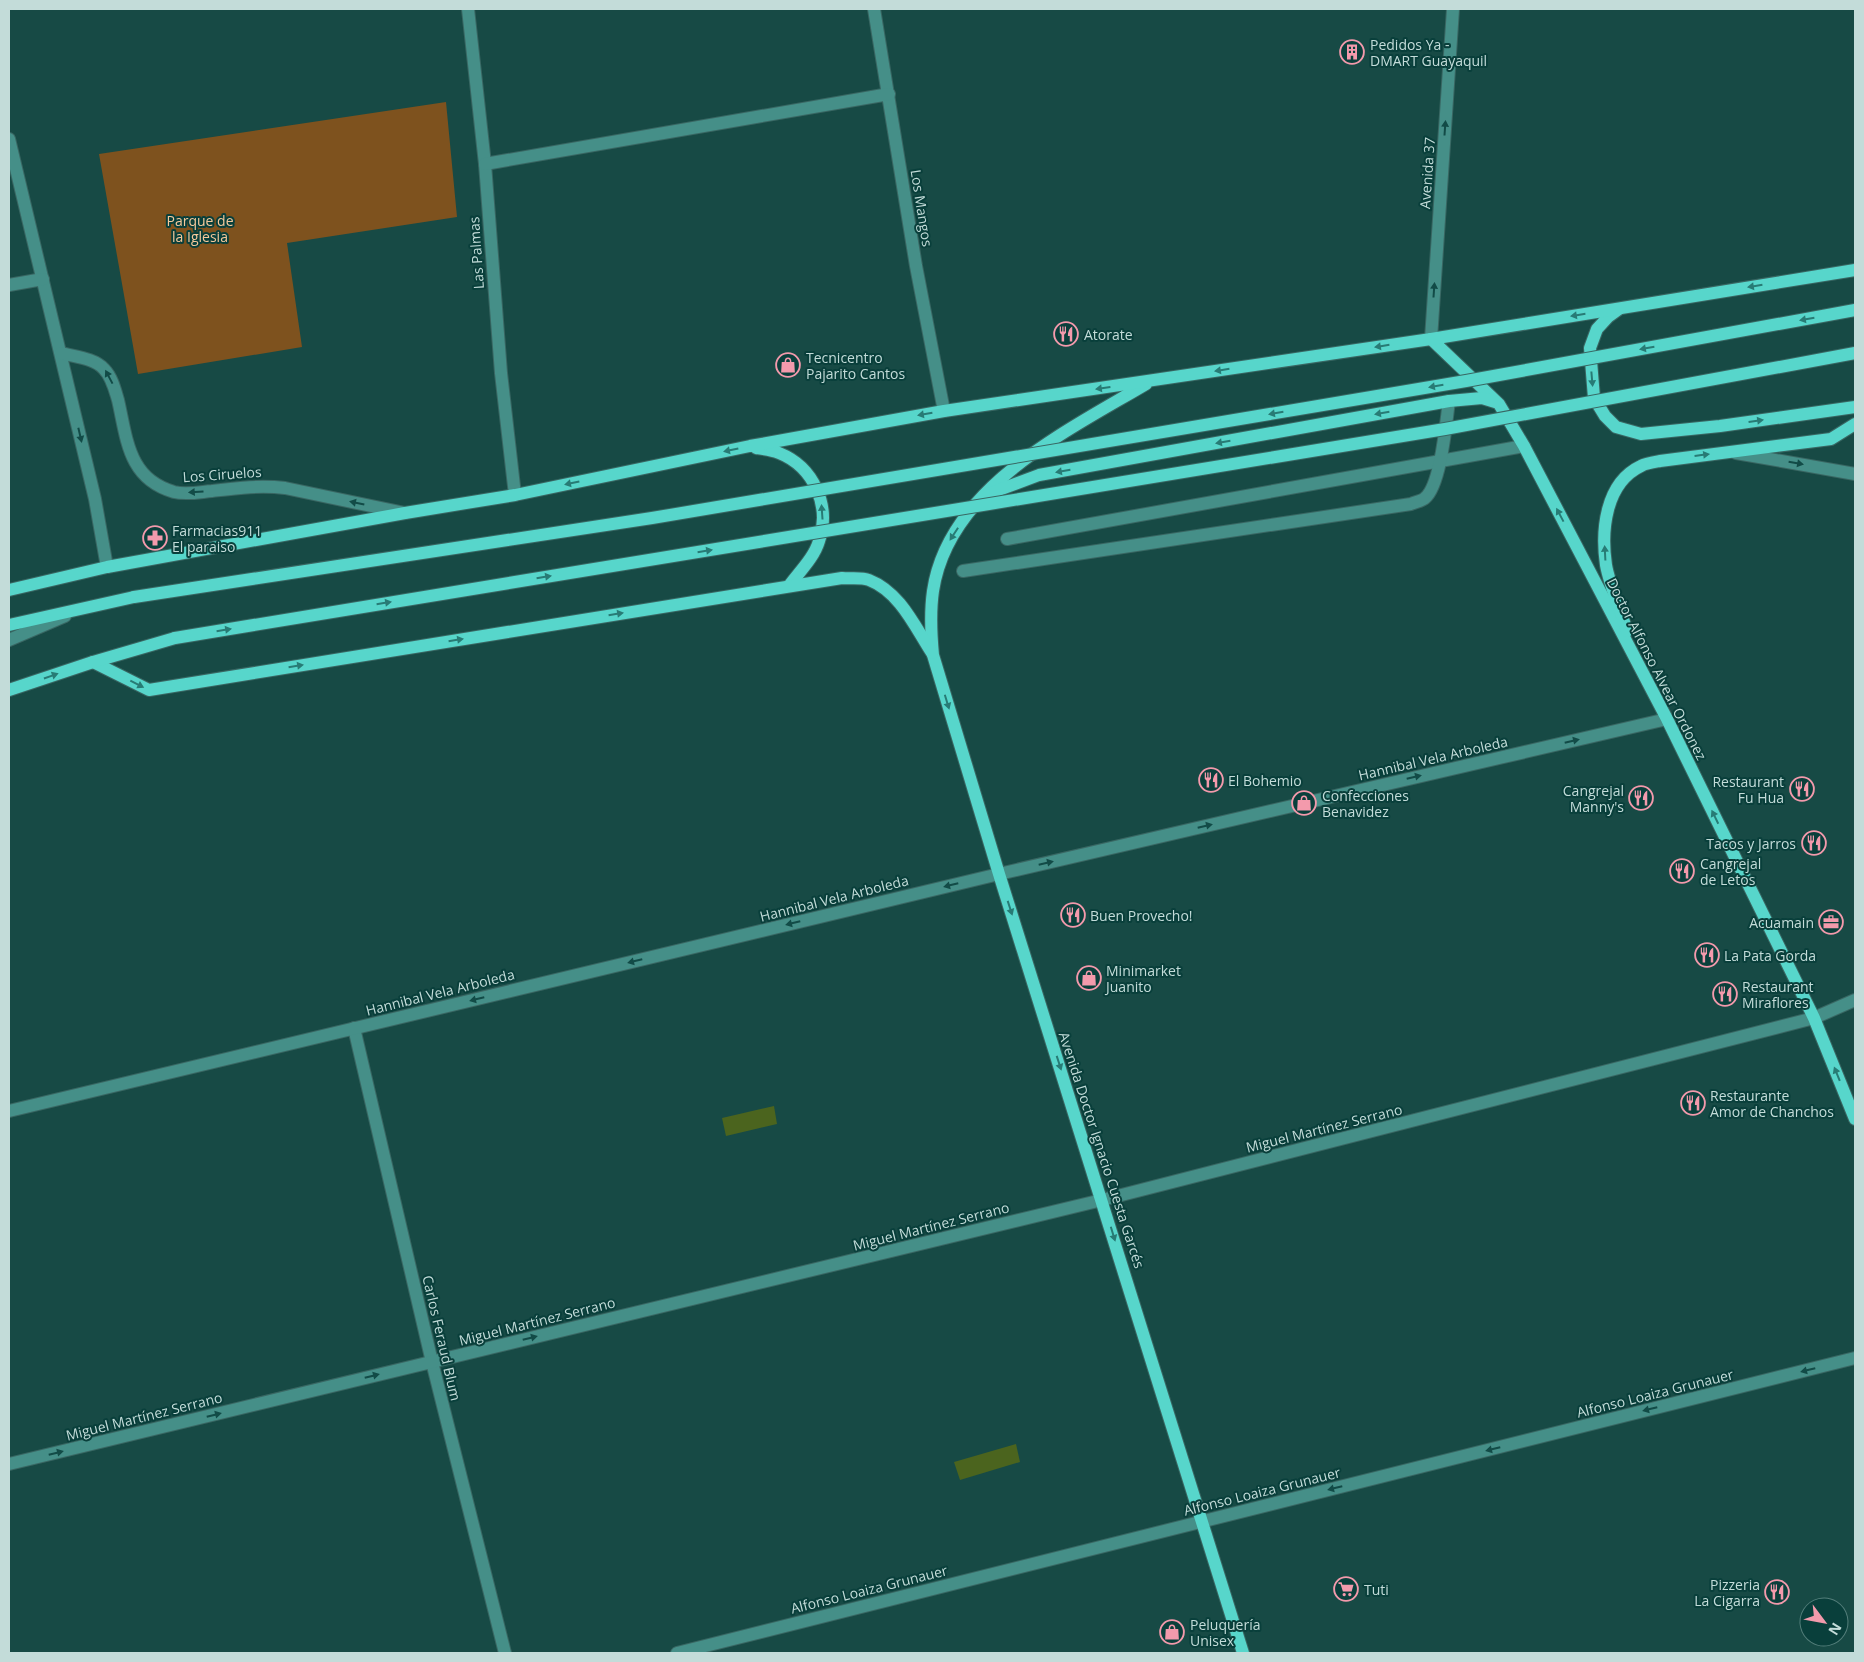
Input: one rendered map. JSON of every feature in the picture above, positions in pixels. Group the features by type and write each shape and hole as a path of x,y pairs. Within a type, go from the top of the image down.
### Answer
{"main road":[{"path":"9,590 107,567 515,495 750,446 944,411 1430,339 1855,270"},
{"path":"1621,308 1608,317 1597,329 1590,348 1594,398 1605,416 1616,427 1641,434 1720,426 1855,407"},
{"path":"9,625 134,597 682,513 1466,381 1855,310"},
{"name":"Doctor Alfonso Alvear Ordonez","path":"1430,339 1499,404 1524,446 1667,719 1814,1018 1855,1119"},
{"path":"9,690 93,662 175,638 1445,429 1855,353"},
{"path":"933,655 930,620 933,590 941,561 952,537 983,495 1014,466 1041,447 1151,381"},
{"path":"983,495 1039,475 1465,398 1482,398 1499,404"},
{"path":"1639,667 1606,566 1604,527 1612,497 1625,478 1641,466 1660,461 1831,439 1855,424"},
{"path":"750,446 778,452 796,462 811,478 822,500 823,519 819,542 812,556 789,586"},
{"path":"93,662 149,690 842,578 868,580 890,592 903,608 933,655"},
{"name":"Avenida Doctor Ignacio Cuesta Garcés","path":"933,655 999,874 1243,1653"}],"street":[{"name":"Las Palmas","path":"468,9 484,164 501,373 515,495"},
{"name":"Los Mangos","path":"874,9 916,266 944,411"},
{"name":"Avenida 37","path":"1430,339 1453,9"},
{"path":"484,164 889,94"},
{"path":"9,139 96,499 107,567"},
{"path":"9,285 43,279"},
{"name":"Los Ciruelos","path":"61,354 89,360 104,368 115,389 133,460 147,478 159,487 176,492 192,493 265,486 284,488 405,513"},
{"path":"963,571 1411,504 1425,499 1433,488 1440,462 1448,401"},
{"path":"1007,539 1524,446"},
{"path":"1731,452 1855,474"},
{"path":"9,640 79,610"},
{"name":"Hannibal Vela Arboleda","path":"9,1111 999,874 1667,719"},
{"name":"Miguel Martínez Serrano","path":"9,1464 1102,1200 1814,1018 1855,1000"},
{"name":"Carlos Feraud Blum","path":"354,1028 432,1362 504,1653"},
{"name":"Alfonso Loaiza Grunauer","path":"677,1653 1855,1358"}],"green space":[{"name":"Parque de la Iglesia","path":"446,102 457,217 287,243 302,347 138,374 99,154"}],"shaded area":[{"path":"774,1106 777,1124 726,1136 722,1118"},
{"path":"1016,1444 1020,1462 960,1480 954,1462"}],"place":[{"name":"Pedidos Ya - DMART Guayaquil","path":"1352,52"},
{"name":"Atorate","path":"1066,334"},
{"name":"Tecnicentro Pajarito Cantos","path":"788,365"},
{"name":"Farmacias911 El paraiso","path":"155,538"},
{"name":"El Bohemio","path":"1211,780"},
{"name":"Restaurant Fu Hua","path":"1802,789"},
{"name":"Cangrejal Manny's","path":"1641,798"},
{"name":"Confecciones Benavidez","path":"1304,803"},
{"name":"Tacos y Jarros","path":"1814,843"},
{"name":"Cangrejal de Letos","path":"1682,871"},
{"name":"Buen Provecho!","path":"1073,915"},
{"name":"Acuamain","path":"1831,922"},
{"name":"La Pata Gorda","path":"1707,955"},
{"name":"Minimarket Juanito","path":"1089,978"},
{"name":"Restaurant Miraflores","path":"1725,994"},
{"name":"Restaurante Amor de Chanchos","path":"1693,1103"},
{"name":"Tuti","path":"1346,1589"},
{"name":"Pizzeria La Cigarra","path":"1777,1592"},
{"name":"Peluquería Unisex","path":"1172,1632"}]}
